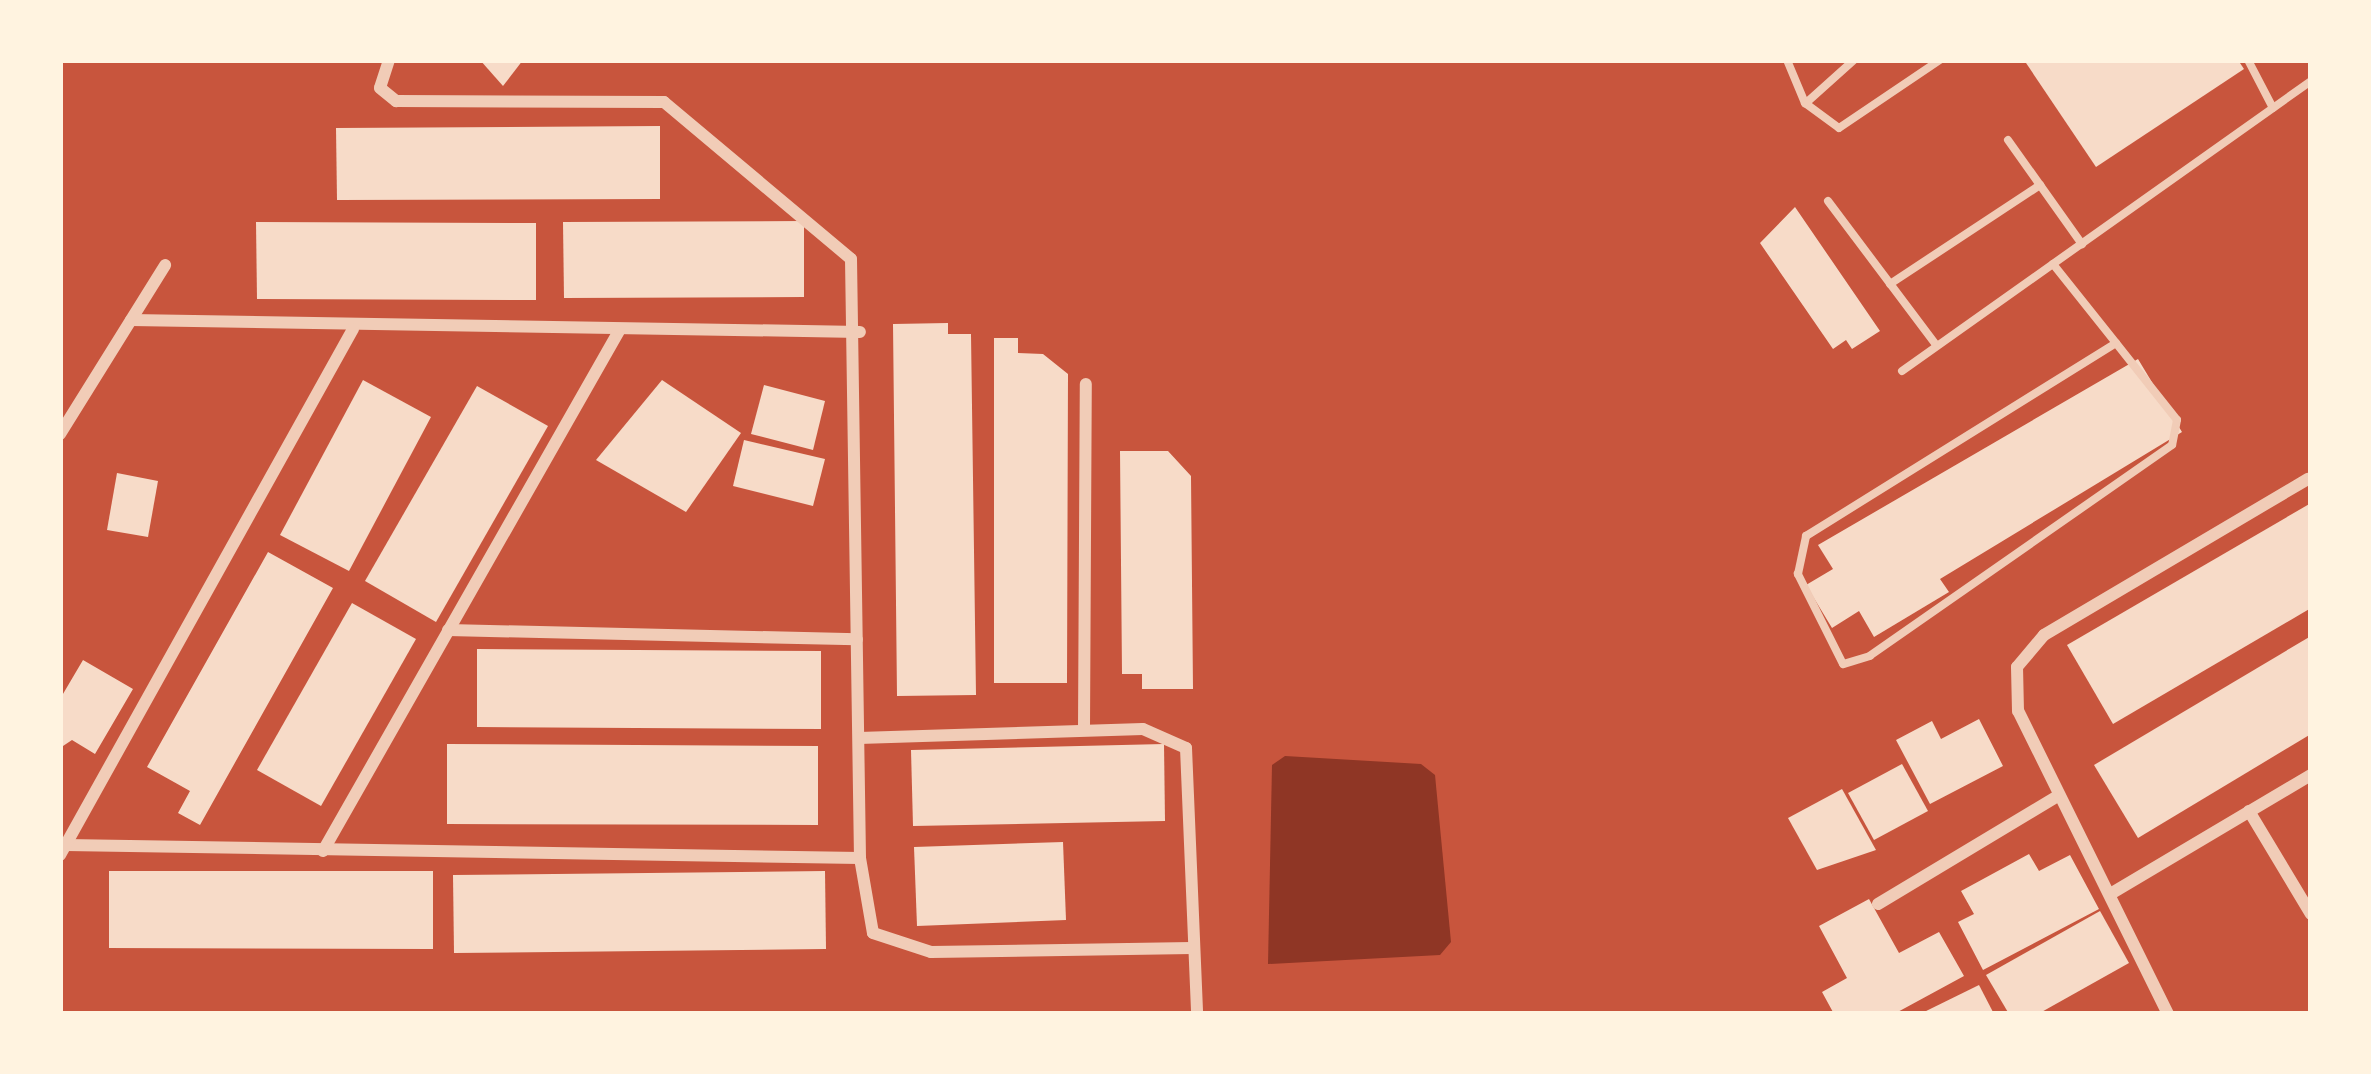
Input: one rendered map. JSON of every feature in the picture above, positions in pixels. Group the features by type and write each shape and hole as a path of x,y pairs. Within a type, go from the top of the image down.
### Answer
{"street":[{"path":"389,60 380,88 396,101 664,102 851,259 860,332 860,858 864,912 888,946 1192,948"},
{"path":"60,434 165,265"},
{"path":"131,320 353,329 860,332"},
{"path":"353,329 63,850 860,858"},
{"path":"322,850 619,331"},
{"path":"1084,728 1086,384"},
{"path":"2162,1012 2112,893 2056,796 2018,711 2017,667 2044,635 2308,478"},
{"path":"448,630 857,639"},
{"path":"859,738 1143,729 1186,748 1197,1014"},
{"path":"2112,893 2311,775"},
{"path":"1878,904 2056,796"},
{"path":"2249,811 2311,914"}],"lane":[{"path":"1787,60 1805,103 1839,128 1940,60"},
{"path":"1805,103 1854,60"},
{"path":"2248,60 2273,107"},
{"path":"1902,371 2311,81"},
{"path":"2008,140 2082,244"},
{"path":"1890,284 2040,185"},
{"path":"1828,201 1936,345"},
{"path":"2053,264 2116,343 2177,420 2172,445 1870,656 1843,664 1798,574 1806,536 2116,343"}],"shaded area":[{"path":"1285,756 1421,764 1435,775 1451,942 1440,955 1268,964 1272,765"}],"building":[{"path":"480,60 523,60 503,86"},
{"path":"2024,60 2238,60 2244,69 2096,167"},
{"path":"660,126 660,199 337,200 336,128"},
{"path":"1795,207 1880,331 1852,349 1846,340 1833,349 1760,243"},
{"path":"804,221 804,297 564,298 563,222"},
{"path":"256,222 536,223 536,300 257,299"},
{"path":"948,323 948,334 971,334 976,695 897,696 893,324"},
{"path":"994,338 1018,338 1018,353 1043,354 1068,374 1067,683 994,683"},
{"path":"2138,359 2182,432 1940,579 1949,592 1874,637 1859,611 1832,628 1806,585 1833,569 1818,545"},
{"path":"363,380 431,417 349,571 280,535"},
{"path":"662,380 741,433 686,512 596,460"},
{"path":"764,385 825,401 813,450 751,434"},
{"path":"477,386 548,426 436,622 365,581"},
{"path":"744,440 825,459 813,506 733,486"},
{"path":"1120,451 1168,451 1191,476 1193,689 1142,689 1142,674 1122,674"},
{"path":"117,473 158,481 148,537 107,530"},
{"path":"2311,503 2311,608 2113,724 2067,645"},
{"path":"268,552 333,588 200,825 178,813 190,791 147,767"},
{"path":"352,603 416,639 321,806 257,770"},
{"path":"2311,636 2311,734 2138,838 2094,765"},
{"path":"477,649 821,651 821,729 477,727"},
{"path":"83,660 133,689 95,754 72,740 60,748 60,699"},
{"path":"1979,719 2003,766 1930,804 1896,740 1932,721 1941,739"},
{"path":"447,744 818,746 818,825 447,824"},
{"path":"1164,744 1165,821 913,826 911,750"},
{"path":"1902,764 1928,811 1874,840 1848,793"},
{"path":"1842,789 1876,850 1817,870 1788,818"},
{"path":"1063,842 1066,920 917,926 914,847"},
{"path":"2029,854 2039,871 2070,855 2099,909 1983,970 1958,922 1974,914 1961,891"},
{"path":"109,871 433,871 433,949 109,948"},
{"path":"825,871 826,949 454,953 453,875"},
{"path":"1869,899 1899,953 1939,932 1964,976 1894,1014 1834,1014 1822,992 1847,978 1819,926"},
{"path":"2100,911 2129,963 2038,1014 2009,1014 1986,975"},
{"path":"1979,985 1994,1014 1920,1014"}]}
